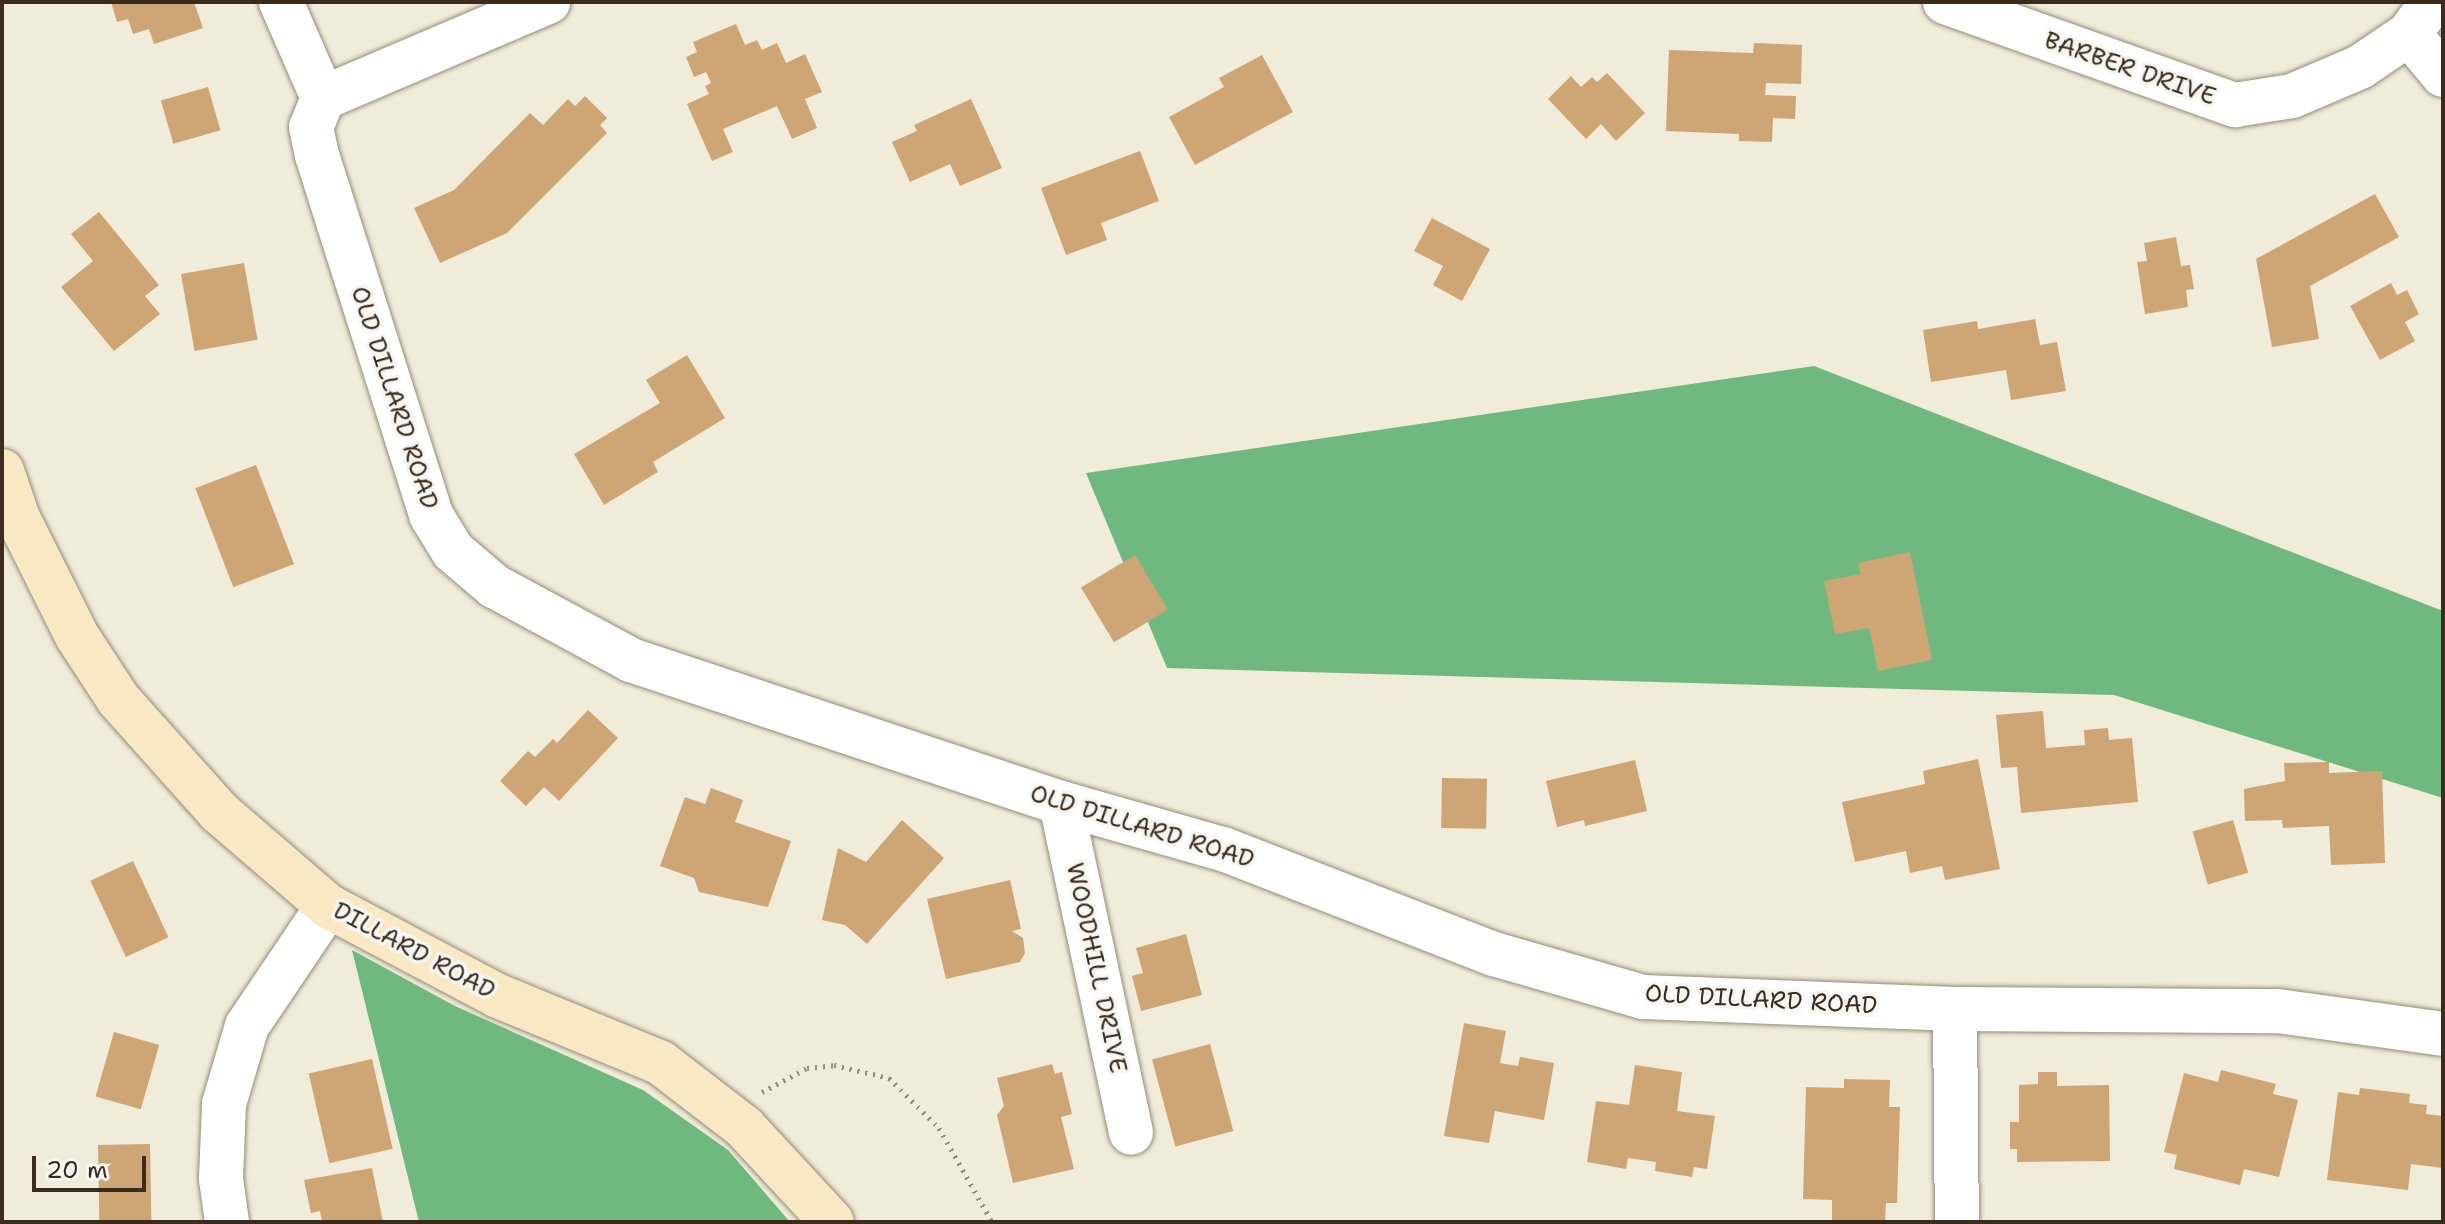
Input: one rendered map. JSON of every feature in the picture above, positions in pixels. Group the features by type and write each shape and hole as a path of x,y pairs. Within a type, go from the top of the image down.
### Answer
{"street":[{"path":"281,2 323,98 548,2"},
{"name":"BARBER DRIVE","path":"1945,2 2235,105 2261,105 2322,86 2420,18"},
{"path":"2420,18 2443,75"},
{"name":"OLD DILLARD ROAD","path":"323,98 311,127 317,155 416,477 453,551 494,586 631,660 1061,803 1223,849 1494,954 1643,997 1955,1009 2278,1011 2443,1034"},
{"name":"DILLARD ROAD","path":"2,471 46,576 118,699 219,812 328,906 498,996 661,1063 727,1114 832,1222"},
{"name":"WOODHILL DRIVE","path":"1061,803 1131,1133"},
{"path":"227,1222 221,1179 224,1104 247,1026 328,906"},
{"path":"1955,1009 1957,1222"}],"path":[{"path":"727,1114 807,1068 834,1065 889,1078 939,1128 992,1222"}],"green space":[{"path":"1814,366 2443,611 2443,798 2114,695 1167,668 1086,473"},
{"path":"352,950 455,1006 643,1090 728,1150 790,1222 419,1222"}],"building":[{"path":"111,2 194,2 203,28 154,44 149,29 133,34 128,19 117,22"},
{"path":"736,24 745,45 757,40 762,50 777,43 786,63 805,54 822,92 805,99 817,128 792,139 777,106 723,129 733,152 712,161 687,104 709,94 705,86 711,83 706,72 694,77 686,57 697,52 693,42"},
{"path":"1754,43 1802,45 1801,84 1766,83 1765,95 1796,96 1795,119 1773,118 1772,142 1739,141 1739,134 1666,131 1669,50 1753,53"},
{"path":"1262,55 1293,112 1195,165 1169,117 1224,87 1219,78"},
{"path":"1607,73 1645,113 1616,141 1601,124 1586,139 1548,99 1571,76 1581,87 1592,77 1597,82"},
{"path":"208,87 220,130 173,144 161,101"},
{"path":"585,96 607,118 600,125 607,133 507,233 440,263 414,208 454,190 530,113 543,125 568,99 575,106"},
{"path":"971,99 1002,168 960,186 950,164 910,182 892,142 917,131 914,125"},
{"path":"1140,151 1159,201 1101,223 1107,240 1066,255 1041,188"},
{"path":"2375,194 2399,237 2310,286 2319,339 2272,347 2256,259"},
{"path":"99,212 159,285 145,296 160,314 114,351 61,287 93,261 71,234"},
{"path":"1432,218 1490,249 1462,301 1433,285 1443,266 1414,251"},
{"path":"2176,237 2181,266 2190,265 2194,289 2186,290 2188,307 2145,314 2137,262 2147,261 2144,243"},
{"path":"244,263 258,340 195,351 181,274"},
{"path":"2391,283 2397,295 2407,290 2419,314 2405,322 2415,341 2380,360 2350,306"},
{"path":"2035,319 2040,345 2057,342 2066,391 2011,400 2006,370 1931,382 1923,330 1977,321 1978,329"},
{"path":"687,355 725,418 653,462 658,472 604,505 574,454 660,403 646,380"},
{"path":"256,465 294,564 233,587 195,488"},
{"path":"1910,552 1932,660 1878,671 1869,628 1835,634 1824,581 1861,574 1858,563"},
{"path":"1135,555 1168,610 1114,642 1081,587"},
{"path":"588,710 618,738 559,801 544,787 526,806 500,781 528,751 535,757 553,739 557,743"},
{"path":"2043,711 2046,748 2085,745 2084,730 2108,728 2109,740 2132,738 2138,802 2021,813 2017,767 2001,768 1996,715"},
{"path":"1978,759 2000,869 1945,880 1942,866 1910,873 1906,851 1855,862 1842,802 1925,784 1923,771"},
{"path":"1635,760 1647,811 1585,826 1584,820 1557,827 1546,781"},
{"path":"2329,762 2329,773 2382,771 2385,863 2331,865 2329,826 2283,828 2282,820 2245,821 2244,789 2285,781 2284,763"},
{"path":"1442,778 1487,779 1486,829 1441,828"},
{"path":"711,788 743,800 735,822 791,841 768,907 699,892 694,878 660,866 685,797 705,804"},
{"path":"902,820 944,858 867,944 845,925 822,920 838,848 866,862"},
{"path":"2233,820 2248,873 2208,884 2193,832"},
{"path":"133,861 168,937 126,957 90,881"},
{"path":"1010,880 1021,929 1012,931 1023,938 1025,953 1020,962 946,979 927,899"},
{"path":"1186,934 1202,995 1141,1011 1132,976 1143,973 1136,948"},
{"path":"1464,1023 1506,1031 1500,1063 1518,1066 1520,1057 1554,1063 1544,1120 1495,1111 1489,1143 1444,1136"},
{"path":"114,1032 159,1045 141,1109 96,1096"},
{"path":"1210,1044 1233,1131 1175,1146 1152,1060"},
{"path":"372,1059 393,1149 329,1163 309,1074"},
{"path":"1052,1064 1055,1074 1062,1072 1072,1114 1061,1117 1074,1169 1013,1183 997,1115 1004,1106 997,1078"},
{"path":"1635,1065 1682,1072 1677,1111 1715,1116 1707,1169 1694,1167 1692,1177 1655,1171 1656,1162 1628,1158 1626,1169 1587,1162 1596,1101 1629,1105"},
{"path":"2221,1070 2276,1084 2273,1094 2298,1100 2279,1177 2244,1169 2240,1185 2174,1169 2177,1155 2164,1152 2184,1073 2218,1082"},
{"path":"2038,1072 2057,1072 2057,1086 2109,1085 2110,1161 2017,1162 2017,1149 2010,1149 2010,1122 2019,1122 2019,1085 2038,1084"},
{"path":"1844,1079 1890,1080 1889,1107 1900,1107 1897,1203 1886,1203 1885,1222 1832,1221 1832,1200 1803,1199 1806,1087 1844,1088"},
{"path":"2360,1088 2410,1094 2409,1103 2427,1105 2426,1114 2443,1116 2443,1168 2411,1164 2408,1190 2327,1180 2338,1092 2359,1095"},
{"path":"150,1144 151,1222 99,1222 98,1145"},
{"path":"372,1168 383,1222 322,1222 320,1211 311,1213 304,1180"}]}
